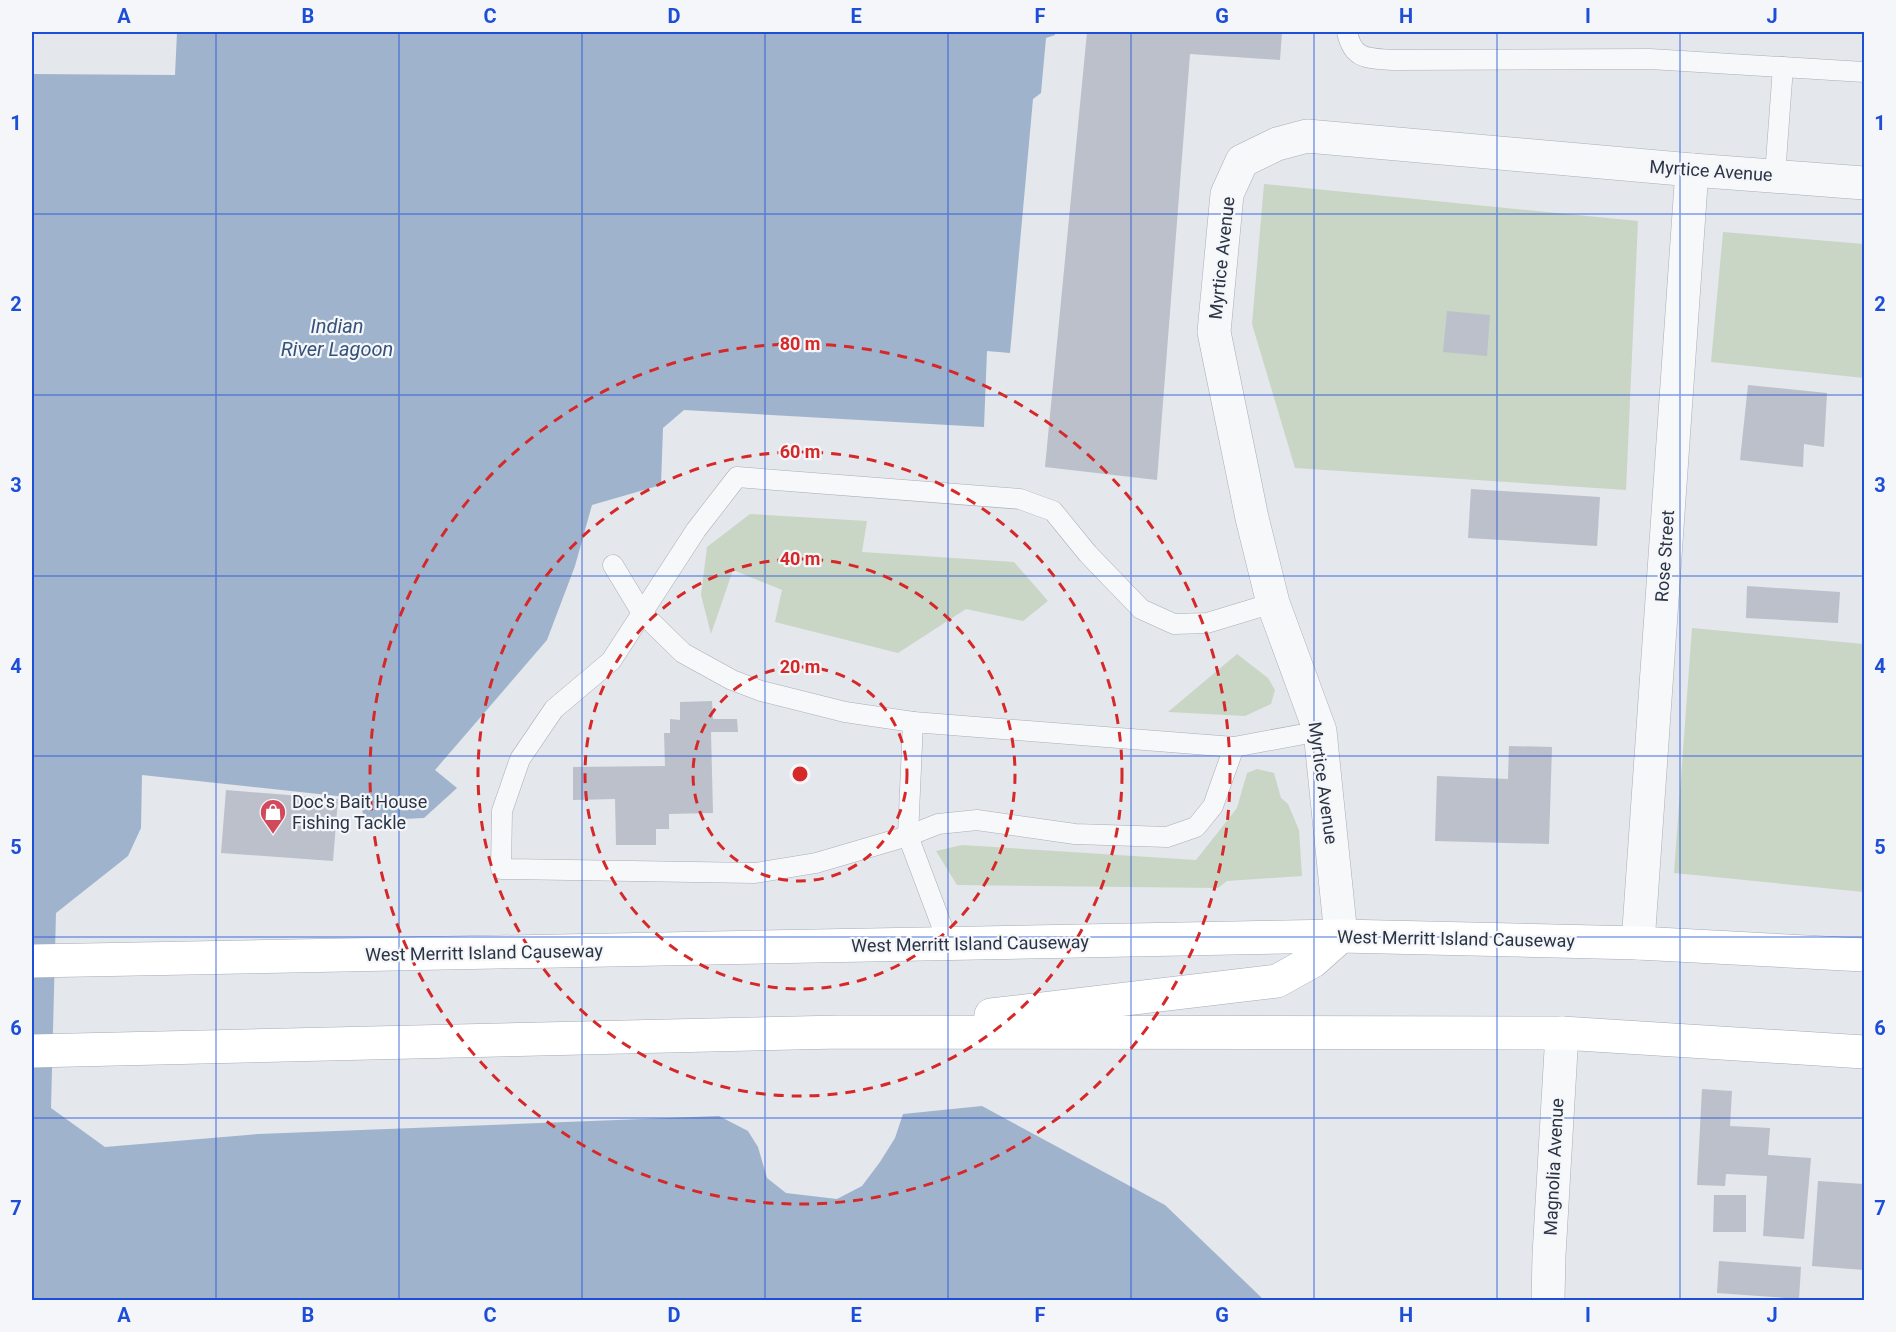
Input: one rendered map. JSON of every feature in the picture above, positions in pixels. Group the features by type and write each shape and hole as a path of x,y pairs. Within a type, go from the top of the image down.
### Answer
{"main road":[{"name":"West Merritt Island Causeway","path":"32,961 1341,936 1638,943 1864,955"},
{"path":"840,1032 1277,981 1313,961 1341,936"},
{"path":"32,1051 840,1032 1562,1033 1864,1052"}],"street":[{"name":"Myrtice Avenue","path":"1341,936 1320,731 1273,603 1252,518 1214,332 1227,194 1242,161 1277,144 1307,136 1864,183"},
{"name":"Rose Street","path":"1638,943 1692,170"},
{"name":"Magnolia Avenue","path":"1548,1300 1562,1033"}],"lane":[{"path":"1347,32 1349,43 1356,53 1364,58 1449,61 1650,59 1864,72"},
{"path":"1775,175 1783,67"},
{"path":"1234,747 1213,806 1196,827 1167,837 1076,834 977,820 938,824 908,836 816,863 755,873 501,869 502,811 520,759 554,709 611,661 696,530 737,477 1020,499 1053,511 1088,554 1141,609 1174,624 1207,623 1273,603"},
{"path":"613,566 642,613 683,653 732,680 761,691 845,712 913,722 1234,747 1320,731"},
{"path":"913,722 908,836 950,945"}],"green space":[{"path":"1264,184 1638,221 1626,490 1295,468 1252,324"},
{"path":"1723,232 1864,244 1864,378 1711,362"},
{"path":"750,514 867,521 862,552 1014,562 1048,601 1023,621 966,609 898,653 775,622 782,590 733,570 711,634 701,595 707,547"},
{"path":"1692,628 1864,644 1864,892 1674,873"},
{"path":"1237,654 1268,678 1275,690 1271,704 1245,716 1168,712"},
{"path":"1257,769 1274,773 1281,798 1288,804 1299,830 1302,876 1227,881 1218,888 957,885 936,851 962,845 1196,860 1237,808 1247,773"}],"water":[{"name":"Indian River Lagoon","path":"177,32 1055,32 1055,35 1046,38 1041,93 1033,99 1010,353 987,351 984,427 684,410 663,428 661,485 592,505 575,566 547,640 435,770 457,788 424,818 363,821 362,801 337,796 142,775 141,828 128,856 56,913 51,1108 105,1147 258,1134 719,1116 748,1131 758,1147 767,1178 786,1193 837,1199 862,1186 895,1138 903,1114 982,1106 1165,1205 1264,1300 32,1300 32,74 175,75"}],"building":[{"path":"1087,32 1282,32 1280,60 1190,54 1157,480 1045,467"},
{"path":"1447,311 1490,315 1487,356 1443,352"},
{"path":"1748,385 1827,393 1824,447 1804,444 1803,467 1740,460"},
{"path":"1471,489 1600,497 1597,546 1468,538"},
{"path":"1747,586 1840,592 1838,623 1746,618"},
{"path":"712,701 713,719 737,719 738,732 711,732 713,813 669,814 669,829 656,829 656,845 616,845 615,799 573,800 573,767 665,766 664,733 670,733 670,719 680,720 680,702"},
{"path":"1509,746 1552,747 1549,844 1435,841 1437,776 1508,779"},
{"path":"226,790 338,799 333,861 221,853"},
{"path":"1702,1089 1732,1091 1730,1126 1770,1128 1768,1155 1811,1158 1804,1239 1763,1236 1767,1176 1726,1174 1725,1186 1697,1185"},
{"path":"1818,1181 1864,1184 1864,1270 1812,1266"},
{"path":"1714,1195 1746,1195 1746,1232 1713,1232"},
{"path":"1719,1261 1801,1267 1799,1299 1717,1293"}],"place":[{"name":"Doc's Bait House Fishing Tackle","path":"273,835"}]}
